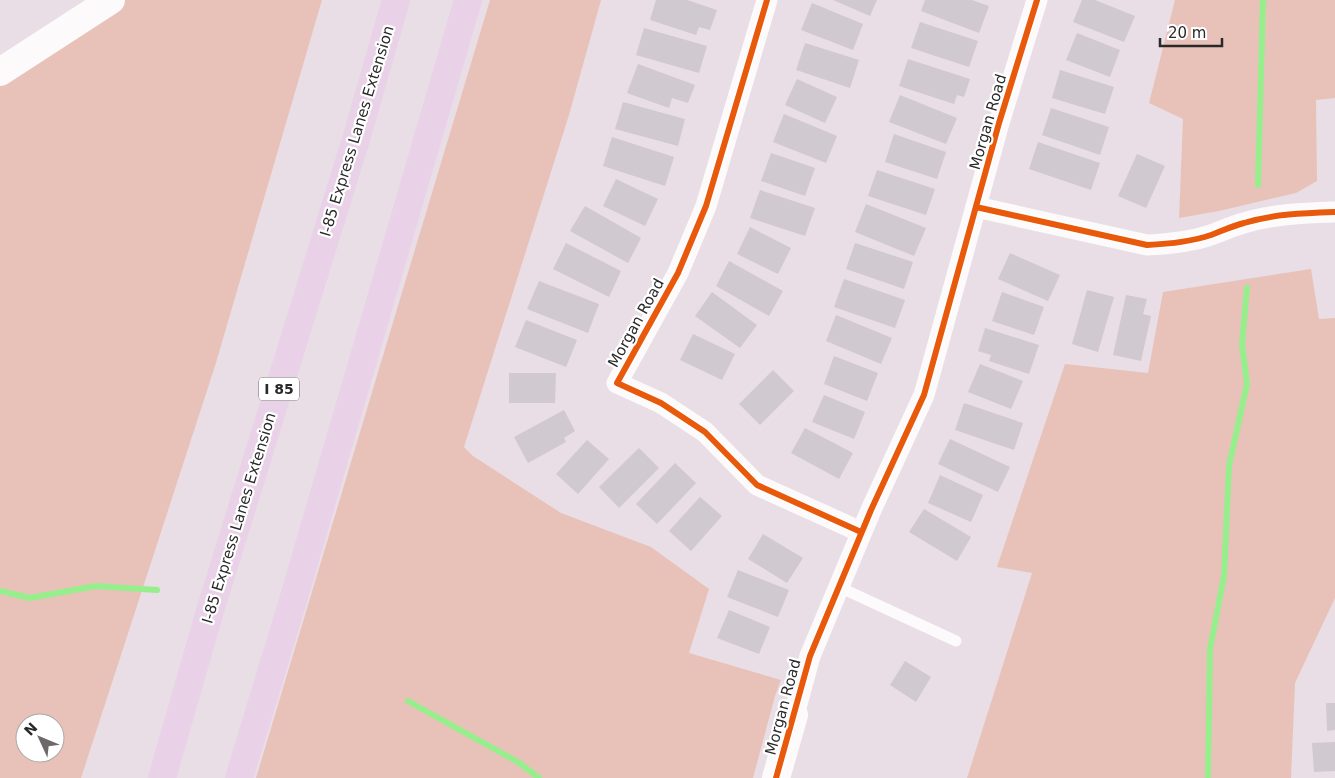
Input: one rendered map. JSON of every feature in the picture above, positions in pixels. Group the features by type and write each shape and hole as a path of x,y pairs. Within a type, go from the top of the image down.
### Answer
{"highway":[{"name":"I-85 Express Lanes Extension","path":"162,778 210,611 357,136 396,0"},
{"path":"239,778 291,607 468,0"}],"street":[{"path":"0,72 111,0"},
{"name":"Morgan Road","path":"767,0 706,206 678,272 617,383 662,403 704,432 757,485 861,532"},
{"name":"Morgan Road","path":"776,778 810,656 861,532 924,395 999,123 1037,0"},
{"path":"976,207 1147,245 1176,244 1210,235 1244,222 1308,213 1335,212"}],"lane":[{"path":"839,587 956,641"}],"shaded area":[{"path":"88,0 322,0 215,366 81,778 0,778 0,62"},
{"path":"490,0 601,0 569,115 464,447 473,456 561,513 651,547 709,589 689,653 781,680 753,778 256,778"},
{"path":"1175,0 1335,0 1335,98 1316,100 1317,181 1296,193 1219,211 1179,218 1183,119 1149,103"},
{"path":"1311,269 1319,319 1335,318 1335,598 1295,683 1291,778 967,778 1032,573 997,567 1065,364 1148,373 1163,292"}],"building":[{"path":"656,0 687,0 717,10 710,30 699,27 696,35 650,20"},
{"path":"833,0 877,0 870,16"},
{"path":"925,0 972,0 989,6 979,33 921,11"},
{"path":"1082,0 1095,0 1135,16 1124,42 1073,22"},
{"path":"812,3 863,24 853,50 801,30"},
{"path":"920,22 978,41 969,67 911,48"},
{"path":"644,28 707,46 699,73 636,55"},
{"path":"1077,33 1120,50 1110,77 1066,60"},
{"path":"805,43 859,60 850,88 796,70"},
{"path":"908,59 970,79 964,97 957,95 954,104 899,86"},
{"path":"638,64 695,85 688,103 672,98 669,108 627,93"},
{"path":"1060,70 1114,87 1105,114 1052,98"},
{"path":"797,79 837,97 825,123 785,105"},
{"path":"900,95 957,118 946,144 889,122"},
{"path":"623,102 685,119 678,146 615,129"},
{"path":"1051,108 1109,127 1100,155 1042,135"},
{"path":"784,114 837,136 826,163 773,142"},
{"path":"894,134 946,152 937,179 885,162"},
{"path":"612,137 674,157 665,186 603,166"},
{"path":"1038,142 1100,163 1091,190 1029,169"},
{"path":"771,153 815,168 805,196 761,181"},
{"path":"1137,154 1165,166 1146,208 1118,196"},
{"path":"877,170 935,189 926,215 868,196"},
{"path":"616,179 658,199 645,226 603,206"},
{"path":"760,190 815,208 805,236 750,218"},
{"path":"866,204 926,228 914,256 855,232"},
{"path":"585,206 641,238 628,263 570,231"},
{"path":"750,227 791,248 778,274 737,254"},
{"path":"566,243 621,271 609,297 553,269"},
{"path":"855,243 913,262 904,289 846,269"},
{"path":"1010,253 1060,275 1048,301 998,279"},
{"path":"729,261 783,291 769,316 716,286"},
{"path":"844,279 905,300 895,328 834,307"},
{"path":"539,281 599,304 588,333 527,309"},
{"path":"1087,290 1114,297 1098,352 1072,344"},
{"path":"712,292 757,325 740,348 695,316"},
{"path":"1002,292 1044,307 1034,335 992,321"},
{"path":"1126,295 1147,299 1143,314 1151,316 1141,361 1113,355"},
{"path":"836,315 892,338 881,364 826,341"},
{"path":"526,320 577,340 566,367 515,347"},
{"path":"985,328 1039,345 1029,374 989,361 991,355 978,351"},
{"path":"693,334 735,354 722,380 680,360"},
{"path":"834,356 878,373 867,401 824,384"},
{"path":"980,364 1023,381 1011,409 968,392"},
{"path":"773,370 794,391 760,425 739,404"},
{"path":"509,373 556,373 555,403 509,403"},
{"path":"824,395 865,412 854,439 812,422"},
{"path":"964,403 1023,423 1014,450 955,430"},
{"path":"564,410 575,431 564,438 566,442 528,463 514,437"},
{"path":"805,428 853,453 839,479 791,453"},
{"path":"950,439 1010,467 998,492 938,464"},
{"path":"587,440 609,459 578,494 556,474"},
{"path":"639,448 659,468 619,508 599,487"},
{"path":"675,463 696,483 657,524 636,504"},
{"path":"940,475 983,495 971,522 928,503"},
{"path":"700,497 722,516 691,551 669,531"},
{"path":"924,509 971,537 957,561 909,532"},
{"path":"763,534 803,558 787,583 748,559"},
{"path":"738,570 789,590 778,617 727,597"},
{"path":"729,610 770,627 759,654 717,638"},
{"path":"905,661 931,677 916,702 890,685"},
{"path":"1326,703 1335,703 1335,730 1327,731"},
{"path":"1335,742 1335,771 1314,772 1312,743"}],"waterway":[{"path":"1258,185 1263,0"},
{"path":"1208,778 1210,649 1224,576 1229,466 1247,384 1242,344 1247,288"},
{"path":"0,591 30,598 96,586 157,590"},
{"path":"408,701 518,762 539,778"}],"cycle path":[{"path":"767,0 706,206 678,273 617,383 661,403 705,432 757,485 861,532"},
{"path":"776,778 810,656 871,510 924,395 999,123 1037,0"},
{"path":"976,207 1147,245 1195,239 1240,224 1266,218 1335,212"}]}
